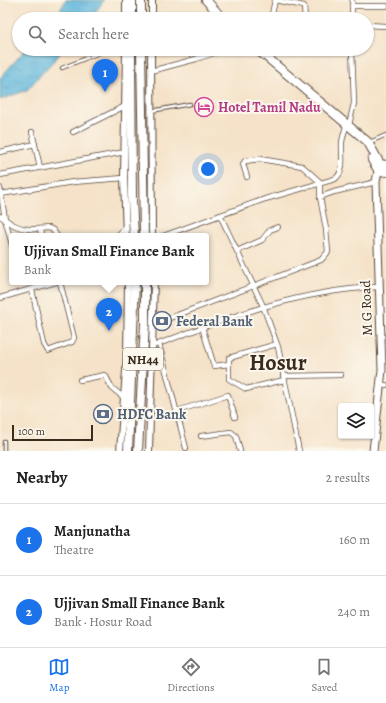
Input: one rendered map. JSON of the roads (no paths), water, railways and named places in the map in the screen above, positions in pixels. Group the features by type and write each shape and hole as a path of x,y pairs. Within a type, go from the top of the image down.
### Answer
{"highway":[{"path":"132,0 132,12"},
{"path":"141,0 141,12"},
{"path":"206,0 217,12"},
{"path":"131,56 130,201 134,233"},
{"path":"141,56 145,206 144,233"},
{"path":"270,56 361,135 368,142 382,168"},
{"path":"361,135 382,168"},
{"name":"NH44","path":"128,451 135,285"},
{"name":"NH44","path":"138,451 145,323 145,285"}],"main road":[{"name":"M G Road","path":"373,451 383,385 378,286 376,182 382,168"}],"street":[{"path":"126,0 126,12"},
{"path":"152,0 152,12"},
{"path":"272,12 275,0 304,6 304,12"},
{"path":"352,0 352,12"},
{"path":"352,6 386,6"},
{"path":"374,25 386,26"},
{"path":"126,56 124,178 130,201 126,233"},
{"path":"151,56 151,111 145,206 151,233"},
{"path":"151,71 205,56"},
{"path":"171,233 320,182 335,179 339,176 342,170 342,142 354,102 352,56"},
{"path":"73,132 125,106"},
{"path":"32,132 40,167"},
{"path":"0,152 35,144"},
{"path":"0,174 125,152"},
{"path":"154,324 321,260 328,252 320,197 320,182 302,166 260,159 243,162 247,177"},
{"path":"1,195 73,182 124,178"},
{"path":"320,197 334,192 376,182"},
{"path":"0,188 9,234"},
{"path":"220,215 263,306 277,344 299,451"},
{"path":"0,216 14,226 23,229 49,228 55,233"},
{"path":"120,233 126,227"},
{"path":"237,251 262,240 270,230 278,227"},
{"path":"40,229 41,233"},
{"path":"0,298 46,285"},
{"path":"32,290 44,344 48,351 72,342 74,338 61,285"},
{"path":"120,451 126,357 128,285"},
{"path":"149,451 154,285"},
{"path":"153,346 263,306 347,288 378,286"},
{"path":"202,327 214,366 229,364"},
{"path":"159,344 186,448"},
{"path":"277,344 229,358 229,379 246,388 284,378 341,375"},
{"path":"80,380 105,375 112,388 124,397"},
{"path":"177,411 228,395 235,417"},
{"path":"201,436 231,432 236,436 240,451"}],"lane":[{"path":"62,68 92,56"},
{"path":"151,111 190,104"},
{"path":"368,142 386,135"},
{"path":"4,441 4,451"}],"water":[{"path":"66,0 104,0 96,12 59,12"},
{"path":"20,56 58,56 27,90 0,100 0,78"}],"place":[{"name":"Manjunatha","path":"105,92"},
{"name":"Hotel Tamil Nadu","path":"204,107"},
{"name":"Federal Bank","path":"162,321"},
{"name":"Ujjivan Small Finance Bank","path":"109,331"},
{"name":"HDFC Bank","path":"103,414"}],"district":[{"name":"Hosur","path":"278,362"}]}
